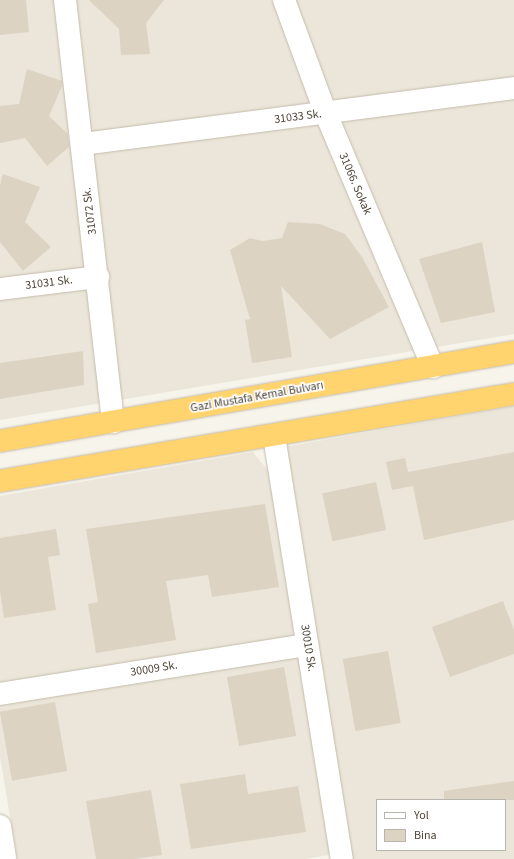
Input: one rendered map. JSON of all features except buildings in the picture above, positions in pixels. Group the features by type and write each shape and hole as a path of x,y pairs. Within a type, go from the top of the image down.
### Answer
{"highway":[{"name":"Gazi Mustafa Kemal Bulvarı","path":"0,441 514,352"},
{"path":"0,481 274,436 514,394"}],"street":[{"name":"31072 Sk.","path":"65,0 98,277 113,422"},
{"name":"31066. Sokak","path":"284,0 326,114 432,367"},
{"name":"31033 Sk.","path":"82,144 326,114 514,88"},
{"name":"31031 Sk.","path":"0,289 98,277"},
{"name":"30010 Sk.","path":"274,436 342,859"},
{"name":"30009 Sk.","path":"0,694 307,644"},
{"path":"0,826 5,859"}],"shaded area":[{"path":"0,0 514,0 514,334 0,420"},
{"path":"514,406 514,859 351,859 285,447"},
{"path":"253,452 269,472 297,632 291,639 0,685 0,496"},
{"path":"297,656 302,658 333,848 329,855 305,859 17,859 0,757 0,700"}]}
